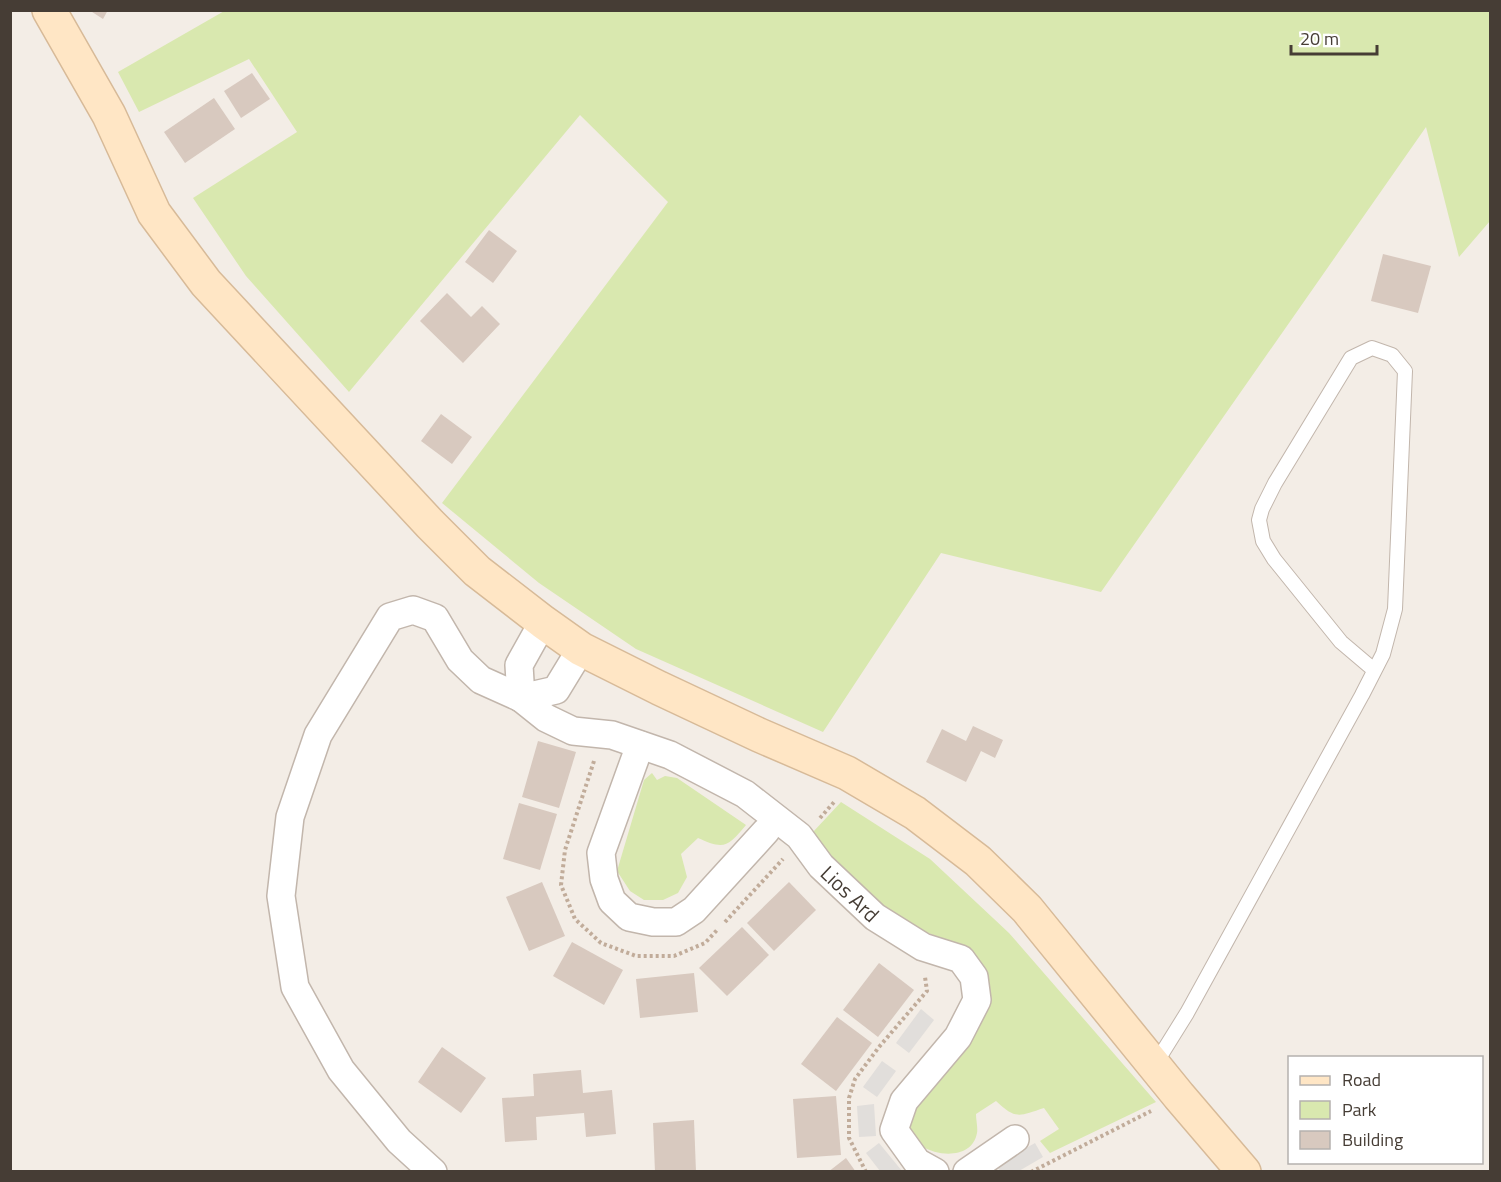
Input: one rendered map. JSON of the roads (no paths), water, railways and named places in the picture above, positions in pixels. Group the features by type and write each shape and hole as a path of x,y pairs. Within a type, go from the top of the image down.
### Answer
{"main road":[{"path":"49,10 108,115 154,213 206,283 430,524 477,571 581,649 669,693 855,778 915,813 978,861 1027,909 1154,1066 1244,1172"}],"street":[{"name":"Lios Ard","path":"433,1172 399,1141 341,1070 295,987 281,896 290,817 318,735 390,617 413,610 435,618 460,660 481,680 521,698 546,718 573,730 612,735 670,755 745,794 802,840 821,866 874,917 923,946 961,959 974,977 977,1000 958,1036 904,1101 894,1130 917,1162 935,1172"},
{"path":"543,622 519,664 521,698 556,690 581,649"},
{"path":"640,745 601,853 604,879 612,901 628,917 653,922 676,922 694,910 716,869 766,831"},
{"path":"967,1172 1015,1139"}],"lane":[{"path":"1154,1066 1187,1013 1383,654 1395,609 1405,371 1392,355 1372,348 1351,358 1275,483 1259,520 1263,541 1274,559 1341,642 1374,670"}]}
